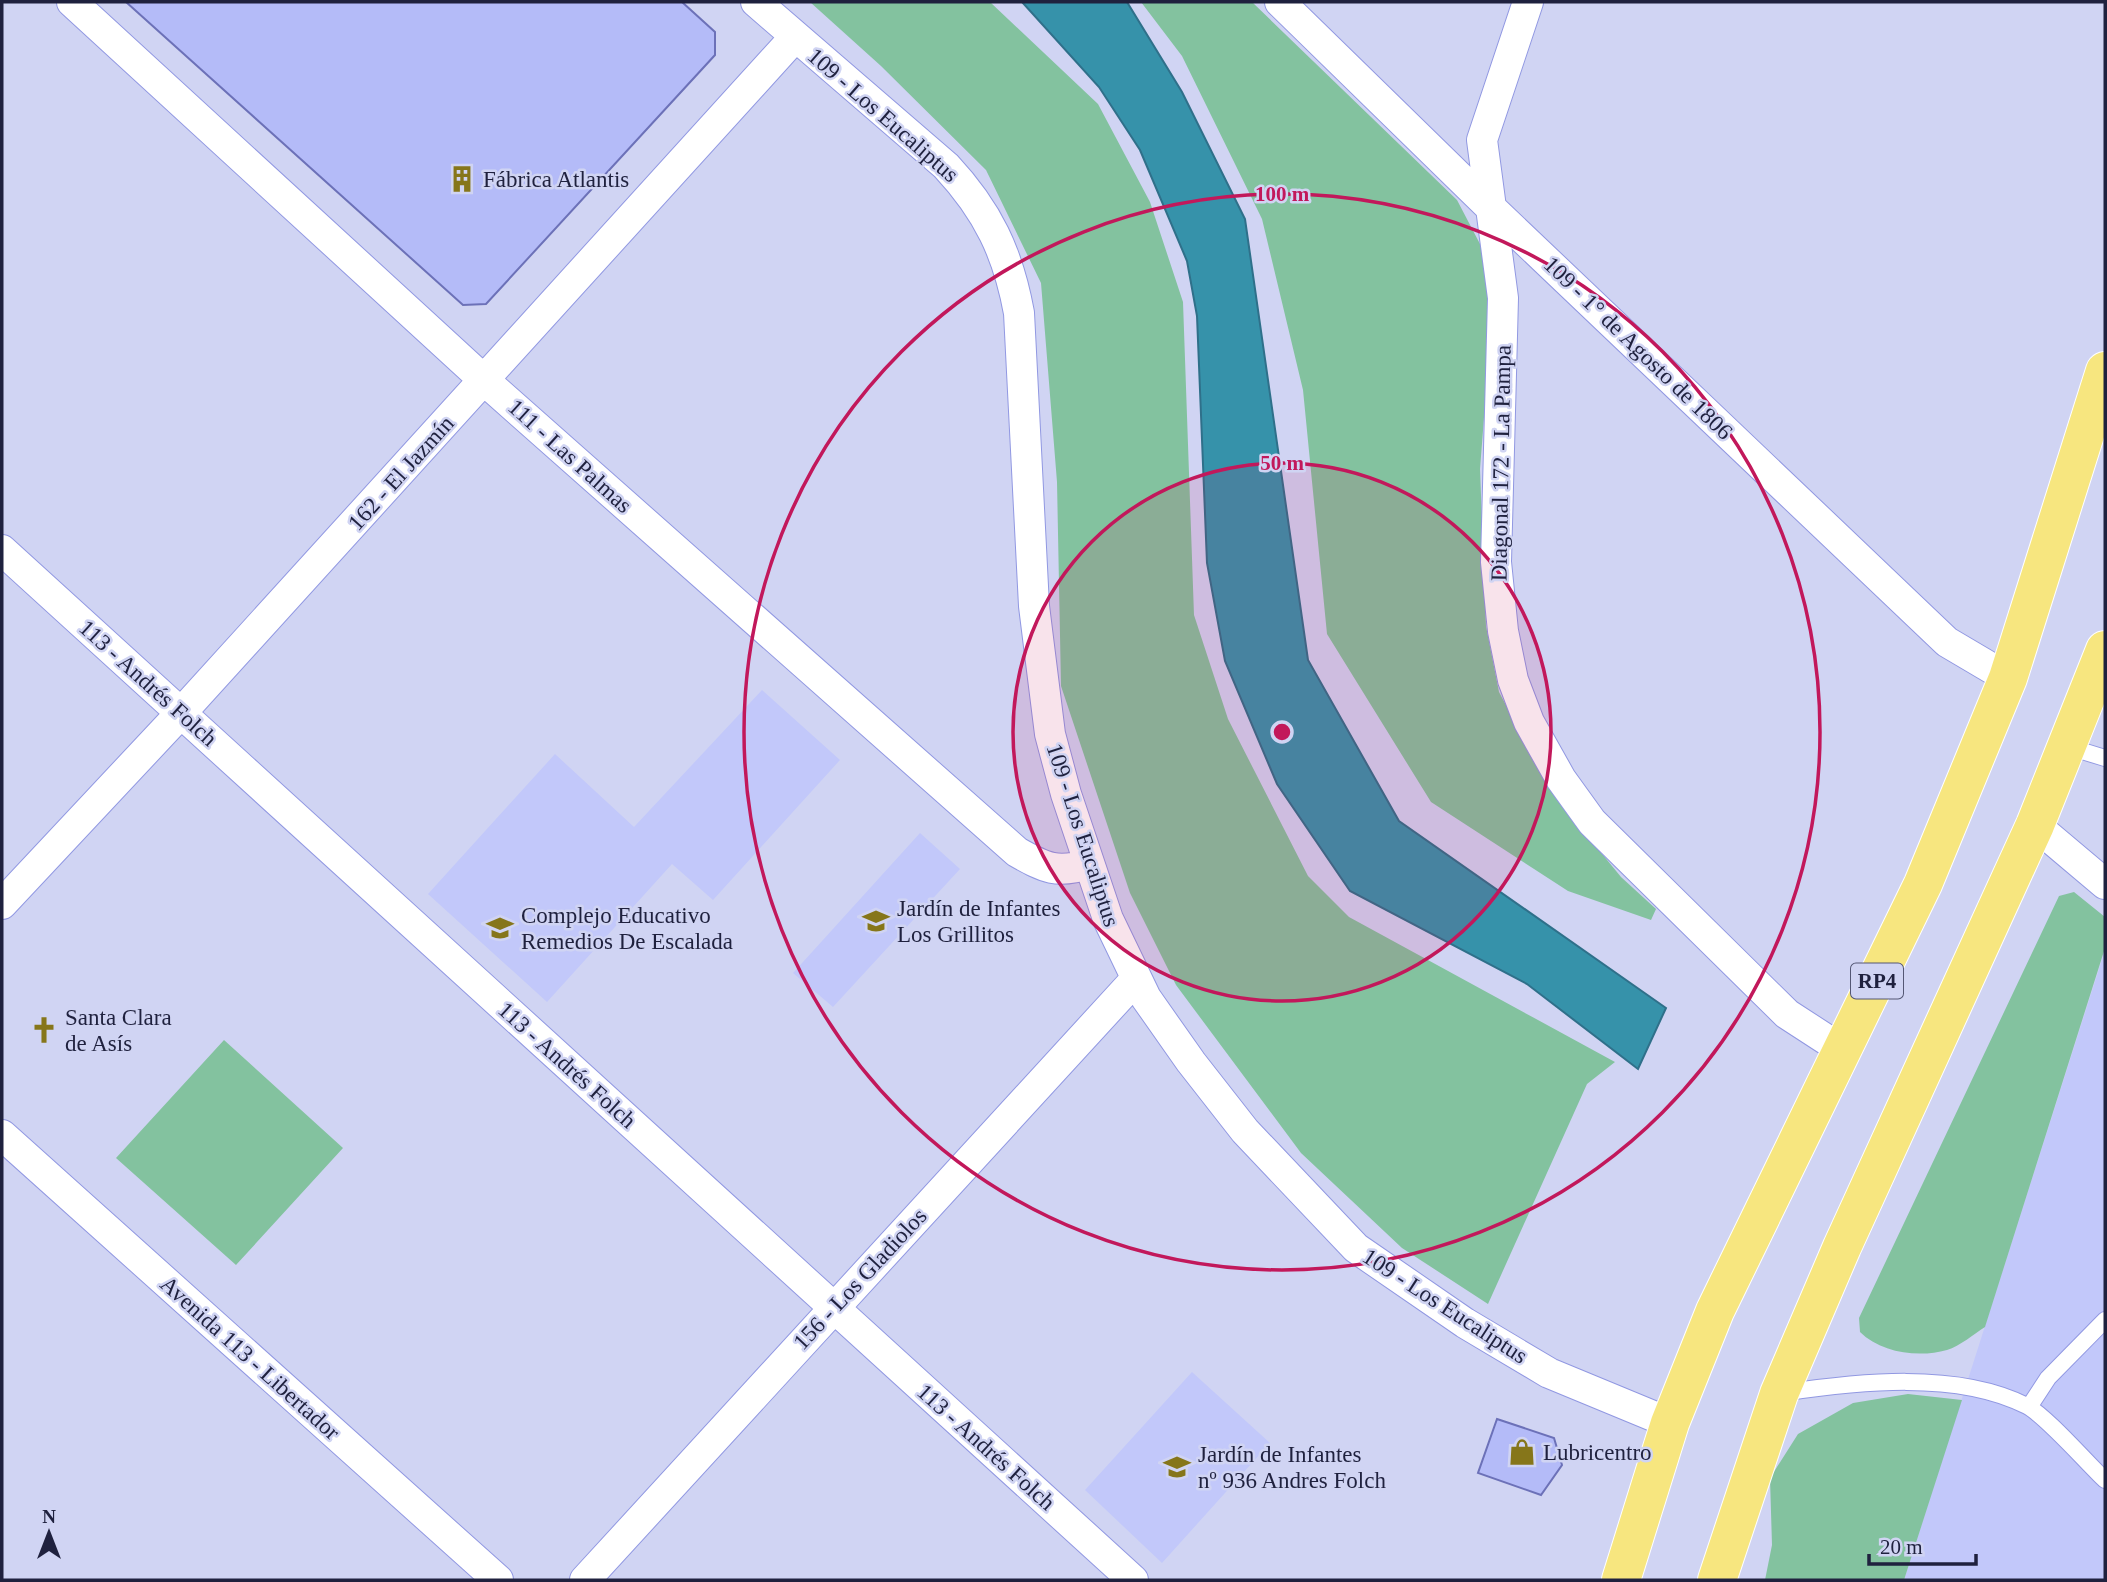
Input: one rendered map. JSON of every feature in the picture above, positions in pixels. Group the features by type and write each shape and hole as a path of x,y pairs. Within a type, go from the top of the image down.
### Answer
{"main road":[{"name":"RP4","path":"1621,1580 1670,1423 1715,1311 1844,1051 1923,884 2008,678 2105,371"},
{"path":"1717,1580 1779,1394 1842,1247 2035,825 2069,747 2105,650"}],"street":[{"name":"111 - Las Palmas","path":"72,2 485,381 1017,852 1046,869 1073,869 1089,864"},
{"name":"109 - Los Eucaliptus","path":"756,2 946,166 972,195 1001,246 1013,279 1019,313 1039,658 1051,734 1066,794 1108,919 1146,998 1191,1062 1245,1131 1356,1248 1465,1323 1549,1373 1670,1423"},
{"name":"109 - 1° de Agosto de 1806","path":"1280,2 1490,207 1947,642 2008,678"},
{"name":"Diagonal 172 - La Pampa","path":"1528,2 1482,140 1503,298 1496,562 1503,631 1513,680 1529,722 1561,779 1592,822 1787,1014 1844,1051"},
{"name":"162 - El Jazmín","path":"2,904 485,381 795,37"},
{"name":"113 - Andrés Folch","path":"2,550 1133,1580"},
{"path":"2035,825 2105,884"},
{"name":"156 - Los Gladiolos","path":"584,1580 1136,979"},
{"name":"Avenida 113 - Libertador","path":"2,1135 498,1580"}],"lane":[{"path":"2069,747 2105,758"},
{"path":"2029,1407 2048,1378 2105,1320"},
{"path":"1779,1394 1841,1384 1904,1382 1965,1388 2029,1407 2105,1480"}],"shaded area":[{"path":"1022,2 1127,2 1182,92 1245,219 1308,660 1399,821 1666,1008 1638,1069 1527,984 1350,891 1277,784 1225,661 1207,563 1197,316 1187,261 1140,150 1099,87"},
{"path":"762,690 840,760 713,900 672,864 547,1002 428,894 555,754 634,827"},
{"name":"Jardín de Infantes Los Grillitos","path":"920,833 960,869 833,1007 793,973"},
{"path":"2105,950 2105,1580 1904,1580"},
{"name":"Jardín de Infantes nº 936 Andres Folch","path":"1192,1372 1270,1443 1162,1563 1085,1490"}],"green space":[{"path":"810,2 990,2 1098,104 1150,202 1183,302 1194,615 1228,719 1308,876 1349,917 1615,1062 1587,1084 1488,1304 1402,1248 1301,1153 1176,985 1130,893 1061,686 1057,482 1041,283 986,170 881,66"},
{"path":"1141,2 1252,2 1457,200 1480,244 1493,302 1480,469 1486,626 1499,692 1553,794 1621,877 1656,909 1651,920 1568,891 1431,802 1327,634 1303,390 1262,219 1182,56"},
{"path":"2074,892 2105,917 2105,948 1985,1327 1957,1346 1925,1354 1901,1352 1879,1345 1860,1332 1859,1318 2059,896"},
{"path":"224,1040 343,1148 236,1265 116,1158"},
{"path":"1908,1394 1962,1400 1904,1580 1765,1580 1772,1545 1770,1478 1798,1434 1853,1403"}],"building":[{"name":"Fábrica Atlantis","path":"126,2 682,2 715,32 715,55 486,304 463,305"},
{"name":"Lubricentro","path":"1497,1419 1554,1438 1562,1465 1541,1495 1478,1473"}],"place":[{"name":"Fábrica Atlantis","path":"462,179"},
{"name":"Jardín de Infantes Los Grillitos","path":"876,921"},
{"name":"Complejo Educativo Remedios De Escalada","path":"500,928"},
{"name":"Santa Clara de Asís","path":"44,1030"},
{"name":"Lubricentro","path":"1522,1452"},
{"name":"Jardín de Infantes nº 936 Andres Folch","path":"1177,1467"}]}
